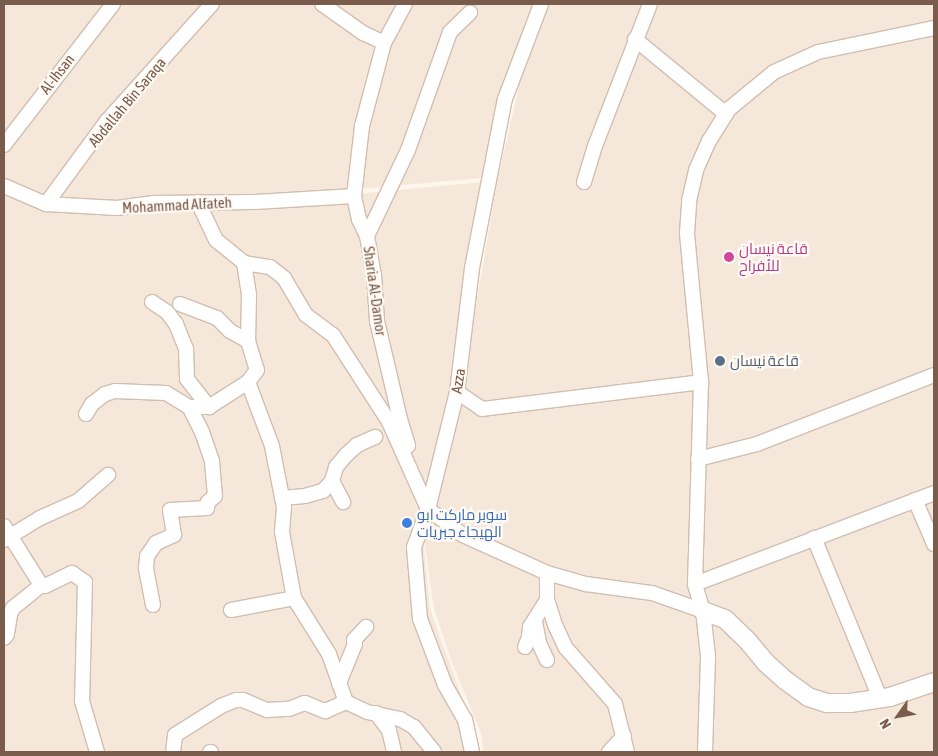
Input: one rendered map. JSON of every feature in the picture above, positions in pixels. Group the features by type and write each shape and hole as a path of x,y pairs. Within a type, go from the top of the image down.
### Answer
{"street":[{"name":"Al-Ihsan","path":"4,145 113,4"},
{"name":"Abdallah Bin Saraqa","path":"46,204 107,121 212,4"},
{"path":"322,4 363,34 384,43"},
{"name":"Sharia Al-Damor","path":"405,4 384,43 362,126 354,196 359,218 367,236 374,275 377,321 400,419 428,508"},
{"name":"Azza","path":"472,752 465,720 445,686 420,619 414,547 428,508 457,392 472,268 505,99 541,4"},
{"path":"584,182 635,39 650,4"},
{"path":"367,236 408,150 450,32 470,13"},
{"path":"705,752 708,656 703,611 695,584 701,382 687,217 696,170 709,141 726,114 761,81 803,57 834,48 934,28"},
{"path":"635,39 726,114"},
{"name":"Mohammad Alfateh","path":"4,186 46,204 117,208 154,203 255,202 354,196"},
{"path":"198,202 216,240 244,263 270,268 284,278 306,315 333,334 389,422 428,508 463,535 547,573 586,584 652,593 725,619 746,639 764,662 808,696 827,703 850,704 932,687"},
{"path":"189,407 209,407 248,382 257,370 248,341 249,295 244,263"},
{"path":"152,302 168,312 176,324 186,348 187,379 209,407"},
{"path":"180,304 217,318 230,331 248,341"},
{"path":"698,459 757,444 934,375"},
{"path":"248,382 272,446 282,498 282,532 294,598 329,654 346,702 367,712 400,719 414,727 434,752"},
{"path":"457,392 482,408 701,382"},
{"path":"86,414 92,404 105,394 115,391 166,392 189,407 202,432 212,461 215,496 208,502 207,508 170,510 174,535 156,543 147,556 146,568 153,605"},
{"path":"282,498 306,496 323,491 332,481 336,467 346,454 357,445 375,437"},
{"path":"41,585 6,534 78,501 108,475"},
{"path":"332,481 343,502"},
{"path":"695,584 934,493"},
{"path":"915,500 934,544"},
{"path":"814,538 880,698"},
{"path":"4,638 9,628 10,614 13,608 41,585 45,586 72,573 85,582 82,700 97,752"},
{"path":"547,573 546,600 566,648 615,704 627,752"},
{"path":"231,610 294,598"},
{"path":"525,647 534,619 546,600"},
{"path":"534,619 538,628 539,643 547,660"},
{"path":"339,683 355,644 354,640 366,627"},
{"path":"173,752 175,735 221,706 236,700 243,700 267,710 289,709 305,703 325,711 346,702"},
{"path":"376,713 389,730 394,752"},
{"path":"610,752 624,736"}],"shaded area":[{"path":"4,4 545,4 515,82 492,177 358,189 357,194 493,181 423,538 430,609 479,744 479,752 4,752 4,192 51,198 4,183"},
{"path":"550,4 934,4 934,752 483,752 482,736 451,660 434,609 424,539 458,411 497,183 522,73"}],"place":[{"name":"قاعة نيسان للأفراح","path":"729,257"},
{"name":"قاعة نيسان","path":"720,361"},
{"name":"سوبر ماركت ابو الهيجاء جبريات","path":"407,523"}]}
